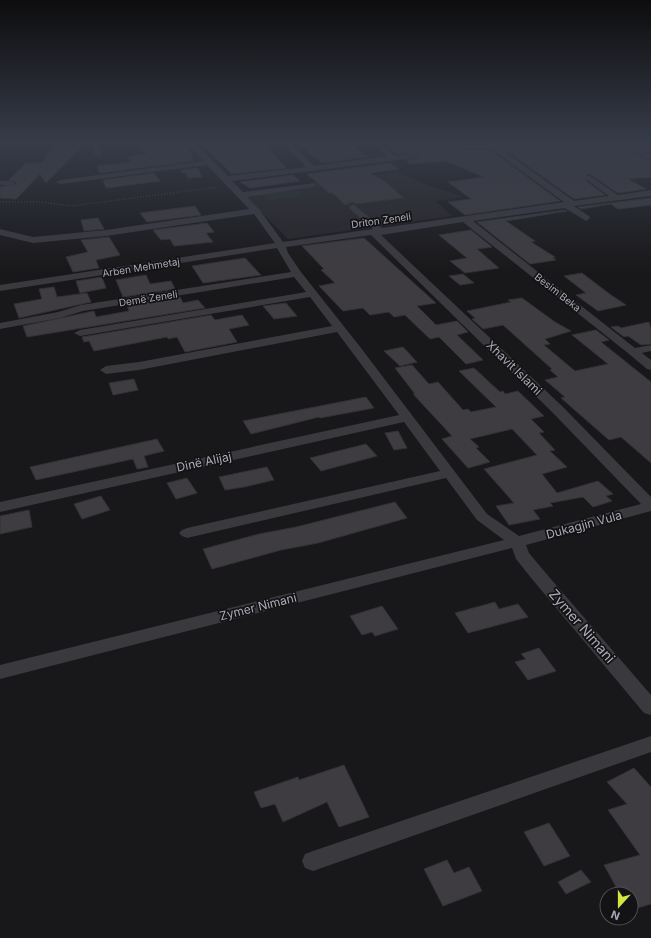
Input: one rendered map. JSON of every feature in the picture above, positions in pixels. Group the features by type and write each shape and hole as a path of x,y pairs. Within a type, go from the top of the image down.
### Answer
{"street":[{"name":"Zymer Nimani","path":"234,186 281,245 283,253 312,294 408,417 482,516 516,542 522,555 538,575 651,708"},
{"path":"241,195 307,186"},
{"path":"544,186 586,218"},
{"path":"600,186 617,198"},
{"name":"Driton Zeneli","path":"281,245 651,193"},
{"name":"Xhavit Islami","path":"353,207 557,409 651,506"},
{"path":"0,232 34,240 106,233 256,212"},
{"name":"Besim Beka","path":"465,219 651,366"},
{"name":"Arben Mehmetaj","path":"0,288 281,245"},
{"name":"Demë Zeneli","path":"0,326 60,315 81,308 297,274"},
{"path":"80,334 312,294"},
{"path":"106,370 139,366 339,328"},
{"path":"633,352 651,348"},
{"name":"Dinë Alijaj","path":"0,507 408,417"},
{"path":"187,533 450,473"},
{"name":"Dukagjin Vula","path":"516,542 651,506"},
{"name":"Zymer Nimani","path":"0,672 516,542"},
{"path":"313,861 651,744"}],"path":[{"path":"0,202 41,202 71,206 227,186"}],"shaded area":[{"path":"296,186 430,186 463,197 436,201 452,216 288,239 243,193"},
{"path":"297,190 303,196 267,201 262,195"}],"building":[{"path":"29,186 16,199 0,198 0,187"},
{"path":"105,186 123,186 106,188"},
{"path":"246,186 266,186 250,188"},
{"path":"321,186 390,186 404,198 356,204 353,202 345,205 333,193 329,193"},
{"path":"453,186 539,186 560,201 465,215 448,202 471,199"},
{"path":"555,186 592,186 605,195 574,199"},
{"path":"607,186 640,186 646,189 618,193"},
{"path":"651,198 651,205 618,209 611,204 581,209 578,207"},
{"path":"195,206 201,215 147,222 140,213"},
{"path":"565,210 567,211 506,221 535,241 531,242 555,257 553,258 556,260 530,264 477,222"},
{"path":"98,218 104,229 84,231 81,220"},
{"path":"207,223 214,232 206,233 213,242 174,246 170,239 161,240 153,230"},
{"path":"471,230 492,247 477,249 499,268 465,273 450,261 467,258 439,235"},
{"path":"109,237 120,255 96,260 99,268 73,272 66,257 88,252 81,240"},
{"path":"364,238 436,303 417,306 436,325 457,321 468,332 457,335 483,360 466,364 439,337 430,339 405,315 394,317 389,312 370,315 363,308 343,311 319,286 335,283 321,270 324,269 302,246"},
{"path":"245,258 261,275 203,283 192,266"},
{"path":"582,273 626,305 598,311 576,295 586,293 564,276"},
{"path":"463,274 474,283 460,285 449,276"},
{"path":"146,275 150,284 171,281 175,289 123,297 116,280"},
{"path":"102,277 106,288 80,293 76,281"},
{"path":"54,287 57,297 87,293 91,302 19,318 14,304 42,299 39,289"},
{"path":"180,297 183,303 198,300 205,308 27,337 23,326 94,311 96,317 129,311 127,305"},
{"path":"522,298 555,322 571,331 545,339 550,344 544,345 575,371 608,364 572,335 596,330 609,340 601,342 651,382 651,463 621,437 609,440 561,398 565,397 545,380 558,377 550,370 552,369 503,325 483,329 472,319 475,318 467,311 511,302 508,300"},
{"path":"286,303 297,316 274,319 263,306"},
{"path":"211,315 215,320 242,315 249,325 229,329 237,342 185,352 177,337 168,339 167,337 94,351 89,341 84,342 82,337"},
{"path":"649,322 651,329 651,344 641,345 628,336 624,337 611,327 618,326 621,328"},
{"path":"403,347 417,362 400,366 384,351"},
{"path":"412,365 429,384 438,382 463,410 468,409 471,412 496,407 459,371 474,368 500,392 503,391 505,394 518,391 544,416 531,419 544,432 539,433 555,450 550,451 567,467 542,474 557,493 598,481 613,494 606,496 612,501 593,507 583,497 550,503 553,506 533,510 540,519 509,525 496,506 514,503 484,469 537,455 512,429 470,439 479,447 476,448 490,462 468,468 442,439 452,436 413,394 415,394 395,368"},
{"path":"134,379 138,390 113,395 109,383"},
{"path":"366,397 374,408 319,417 251,434 243,421"},
{"path":"398,431 407,448 394,450 385,433"},
{"path":"157,439 164,451 144,456 148,467 137,469 133,459 36,480 30,467"},
{"path":"366,444 377,456 321,471 310,458"},
{"path":"267,467 274,480 244,487 225,490 219,477"},
{"path":"187,478 197,493 176,499 167,483"},
{"path":"101,496 110,510 82,519 74,504"},
{"path":"395,502 407,518 318,543 281,550 212,569 203,549 259,534 296,527"},
{"path":"29,510 32,527 0,534 0,516"},
{"path":"495,602 499,609 518,604 528,617 468,633 455,613"},
{"path":"382,606 398,629 375,636 372,632 362,635 350,616"},
{"path":"539,648 556,671 528,680 515,662 526,659 521,654"},
{"path":"344,765 369,817 339,827 327,802 283,822 275,804 261,808 254,792 298,777 299,780"},
{"path":"634,768 651,787 651,904 639,908 639,886 616,886 604,865 640,855 608,810 627,804 607,782"},
{"path":"549,823 570,856 544,866 524,832"},
{"path":"447,860 454,873 469,867 482,891 443,906 424,869"},
{"path":"581,870 591,882 566,894 558,882"}]}
